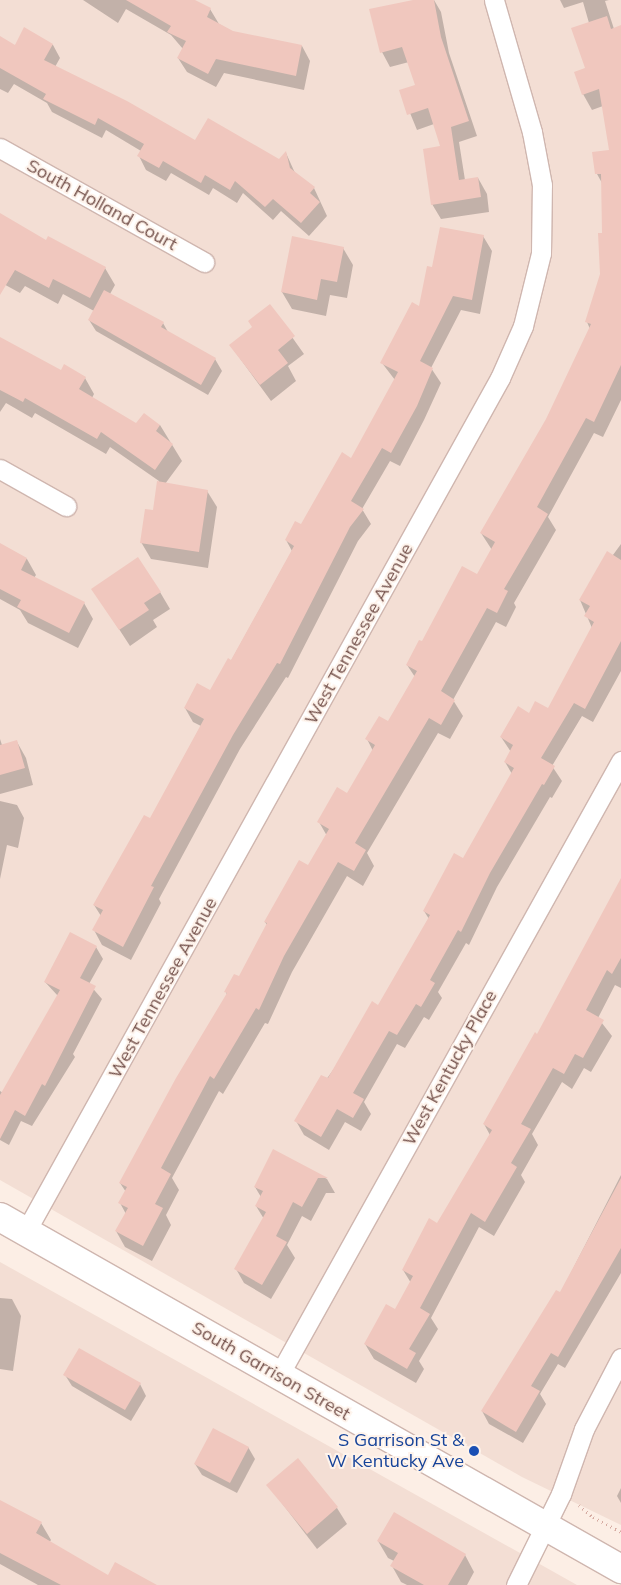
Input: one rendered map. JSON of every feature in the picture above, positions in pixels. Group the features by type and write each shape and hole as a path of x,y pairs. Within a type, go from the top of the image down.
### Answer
{"main road":[{"name":"South Garrison Street","path":"0,1217 621,1569"}],"street":[{"name":"West Tennessee Avenue","path":"26,1231 500,378 523,326 540,260 542,185 532,132 494,0"},
{"name":"South Holland Court","path":"0,148 204,262"},
{"path":"0,469 66,506"},
{"name":"West Kentucky Place","path":"279,1376 621,761"},
{"path":"516,1585 561,1494 584,1429 621,1358"}],"path":[{"path":"561,1494 621,1532"}],"shaded area":[{"path":"0,0 621,0 621,1525 522,1477 0,1180"},
{"path":"0,1262 577,1585 0,1585"}],"building":[{"path":"126,0 195,0 211,8 207,17 233,31 302,45 296,76 216,59 208,74 177,58 186,41 167,32 171,26"},
{"path":"413,0 434,0 441,37 469,121 451,127 459,180 478,177 481,197 431,205 423,149 440,146 428,108 407,115 399,90 415,85 402,47 380,53 369,9"},
{"path":"607,16 611,29 621,25 621,365 594,422 586,418 537,507 548,514 504,589 508,591 497,613 487,608 441,691 455,700 441,725 429,718 355,843 366,850 354,871 338,862 284,956 259,1010 256,1008 214,1079 210,1076 161,1168 171,1174 155,1204 163,1208 143,1246 115,1231 128,1208 118,1203 127,1187 119,1183 176,1078 227,993 224,992 234,974 239,976 267,923 264,922 299,860 308,865 329,829 317,822 337,787 347,793 375,745 365,739 379,716 388,721 417,671 406,665 419,640 422,641 462,566 477,574 495,542 480,533 546,419 591,324 585,322 600,274 598,233 602,233 601,174 595,174 592,152 609,150 599,89 582,95 574,72 585,68 571,28"},
{"path":"24,27 53,44 44,60 127,101 195,140 208,118 279,159 286,151 290,168 315,187 310,193 320,202 301,223 273,199 265,207 235,181 230,190 205,175 201,183 163,161 159,168 137,156 144,144 98,118 95,125 43,99 46,94 0,68 0,36 15,45"},
{"path":"0,213 46,240 48,236 106,267 90,298 53,279 49,288 15,270 0,295"},
{"path":"440,227 484,235 472,300 453,296 420,361 433,368 417,406 391,453 382,448 351,501 364,509 350,527 280,664 277,663 233,735 151,886 154,887 123,947 92,930 103,910 93,905 144,815 150,818 204,719 184,708 197,683 210,690 228,658 231,660 294,546 285,540 295,521 301,524 342,452 351,458 398,372 380,363 412,302 419,306 427,266 432,267"},
{"path":"292,236 344,247 337,282 321,279 317,300 281,292"},
{"path":"104,290 164,322 161,327 216,358 201,385 88,320"},
{"path":"270,304 295,336 278,350 288,363 260,385 229,345 252,327 248,321"},
{"path":"0,337 61,370 64,364 86,377 79,389 136,423 144,413 160,425 156,431 173,444 155,470 101,432 97,439 25,398 23,402 0,390"},
{"path":"157,481 208,490 199,552 140,543 145,509 153,510"},
{"path":"0,543 27,558 21,570 85,602 69,633 17,607 21,600 0,589"},
{"path":"607,551 621,560 621,641 585,709 574,703 541,758 555,766 544,785 542,784 490,873 461,932 458,930 430,980 435,983 421,1007 416,1004 397,1035 389,1031 353,1093 364,1099 353,1118 337,1109 321,1137 294,1121 321,1075 328,1078 372,1001 378,1005 430,915 423,911 454,853 463,858 514,768 504,762 513,745 500,737 518,706 529,713 535,701 548,708 594,622 584,616 590,606 579,600"},
{"path":"138,557 161,592 144,603 149,610 119,630 91,589"},
{"path":"17,740 25,768 0,775 0,745"},
{"path":"621,878 621,958 612,974 607,970 586,1010 604,1020 583,1058 575,1054 564,1074 553,1068 521,1124 531,1129 511,1163 517,1167 485,1222 471,1213 420,1308 430,1314 409,1349 416,1353 407,1369 364,1344 386,1304 395,1309 413,1276 402,1270 429,1218 437,1223 492,1130 483,1124 535,1032 537,1034"},
{"path":"70,932 97,946 80,978 96,986 45,1086 42,1084 25,1116 15,1110 0,1139 0,1095 60,990 44,982"},
{"path":"273,1149 328,1178 318,1178 302,1207 293,1202 276,1236 287,1242 262,1285 234,1269 266,1212 255,1206 263,1191 254,1187"},
{"path":"621,1178 621,1248 558,1357 551,1353 531,1386 540,1391 516,1432 481,1411 556,1290 560,1292"},
{"path":"79,1348 141,1383 125,1410 63,1375"},
{"path":"213,1428 249,1447 230,1483 194,1464"},
{"path":"298,1458 338,1507 307,1534 266,1485"},
{"path":"0,1500 42,1522 36,1533 108,1575 115,1562 157,1585 61,1585 0,1553"},
{"path":"394,1512 466,1554 448,1585 424,1585 390,1566 398,1553 377,1541"}],"place":[{"name":"S Garrison St & W Kentucky Ave","path":"474,1451"}]}
